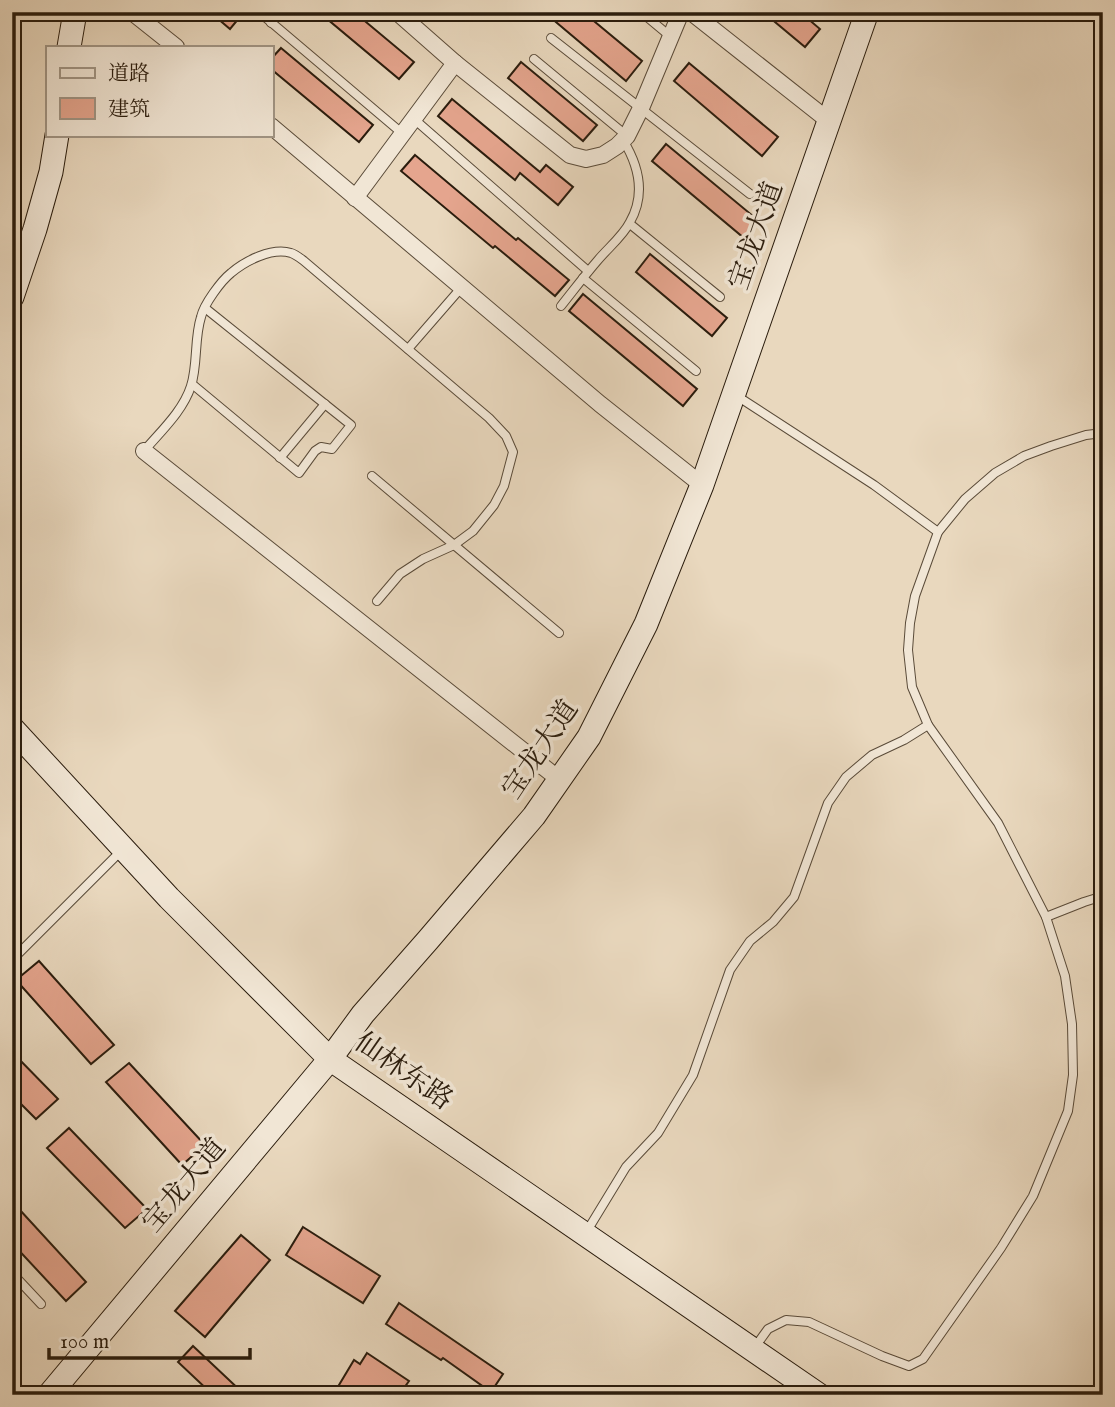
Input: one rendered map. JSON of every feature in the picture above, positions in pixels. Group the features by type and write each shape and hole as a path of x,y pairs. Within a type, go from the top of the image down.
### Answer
{"street":[{"path":"69,46 75,12"},
{"path":"132,12 175,46"},
{"path":"397,12 455,64 570,155 586,159 603,155 625,138 641,108 681,12"},
{"path":"691,12 829,121"},
{"name":"宝龙大道","path":"49,1395 330,1059 363,1014 534,816 589,737 646,624 702,485 867,12"},
{"path":"355,198 455,64"},
{"path":"273,128 600,404 702,485"},
{"path":"12,297 36,229 51,172 57,136"},
{"path":"144,451 560,780"},
{"name":"仙林东路","path":"12,728 169,898 330,1059 819,1395"}],"lane":[{"path":"259,12 402,134"},
{"path":"271,23 280,12"},
{"path":"641,12 671,37"},
{"path":"551,38 750,194"},
{"path":"534,59 625,138 636,166 639,184 638,202 629,224 561,306"},
{"path":"414,118 585,275 696,371"},
{"path":"629,224 720,297"},
{"path":"144,451 184,403 192,384 202,313 218,288 240,267 268,254 281,251 292,253 489,418 506,436 513,452 504,486 494,505 472,531 454,545 423,559 400,574 377,601"},
{"path":"408,349 461,288"},
{"path":"192,384 299,473 315,451 321,447 332,449 351,425 205,308"},
{"path":"734,394 874,485 939,532"},
{"path":"280,458 325,404"},
{"path":"753,1349 768,1329 786,1320 809,1322 909,1366 923,1359 1001,1248 1033,1196 1068,1111 1073,1075 1072,1024 1065,976 1046,917 998,823 928,725 912,687 908,650 915,596 939,532 965,499 995,473 1024,456 1086,435 1103,433"},
{"path":"372,476 559,633"},
{"path":"585,1234 626,1167 658,1133 693,1075 730,970 750,941 773,922 794,897 828,803 846,777 872,755 928,725"},
{"path":"12,960 123,849"},
{"path":"1046,917 1103,896"},
{"path":"12,1273 41,1304"}],"building":[{"path":"210,12 244,12 230,29"},
{"path":"331,12 354,12 414,62 399,79 326,18"},
{"path":"544,12 583,12 642,61 626,81"},
{"path":"763,12 800,12 820,29 805,47"},
{"path":"281,48 373,125 359,142 273,71 273,57"},
{"path":"521,62 597,125 583,141 508,78"},
{"path":"689,63 778,137 762,156 674,81"},
{"path":"452,99 540,172 546,165 573,187 558,205 520,173 515,180 438,116"},
{"path":"666,144 759,221 744,238 652,161"},
{"path":"415,155 516,240 518,238 569,280 555,296 401,171"},
{"path":"650,254 727,318 712,336 636,272"},
{"path":"583,294 697,389 683,406 569,311"},
{"path":"39,961 114,1045 91,1064 16,980"},
{"path":"12,1052 58,1099 36,1119 12,1095"},
{"path":"129,1063 205,1145 182,1165 106,1082"},
{"path":"69,1128 147,1209 125,1228 47,1148"},
{"path":"19,1209 86,1282 66,1301 12,1243 12,1215"},
{"path":"303,1227 380,1276 363,1303 286,1255"},
{"path":"241,1235 270,1260 205,1337 175,1311"},
{"path":"399,1303 503,1374 491,1392 443,1358 441,1360 386,1324"},
{"path":"193,1346 245,1395 213,1395 178,1362"},
{"path":"367,1353 409,1381 399,1395 333,1395 354,1360 360,1364"}]}
